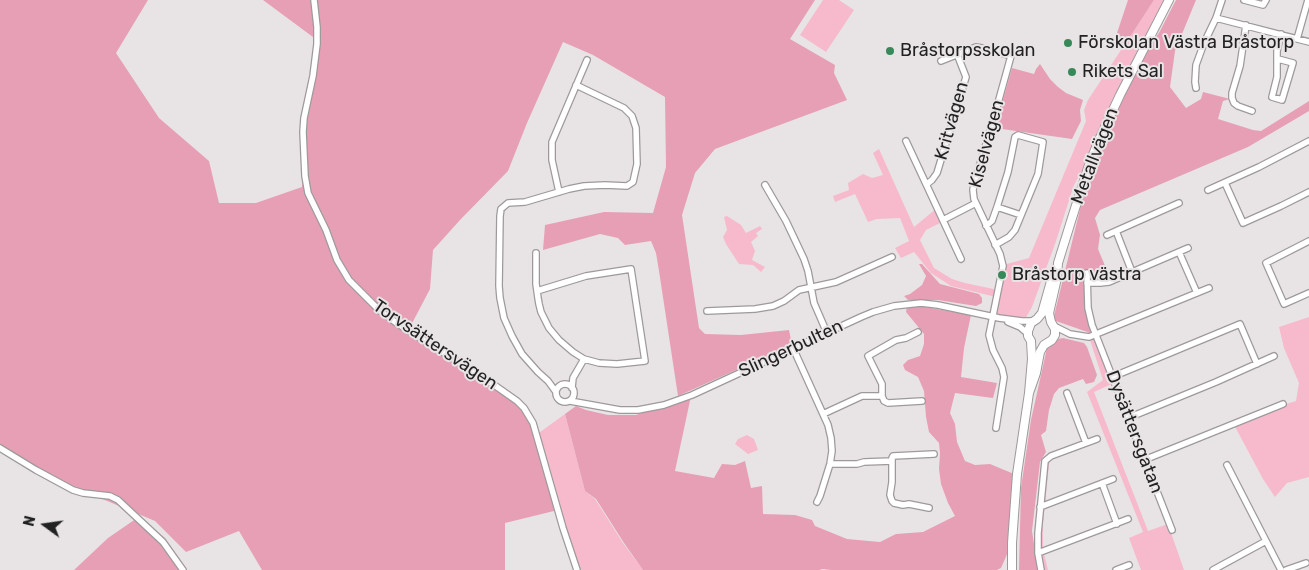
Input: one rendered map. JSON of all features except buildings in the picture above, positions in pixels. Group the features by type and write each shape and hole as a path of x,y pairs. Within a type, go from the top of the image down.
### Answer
{"main road":[{"name":"Metallvägen","path":"1012,570 1012,543 1017,483 1032,359 1029,325 1044,309 1052,277 1098,142 1120,95 1170,0"},
{"name":"Metallvägen","path":"1054,338 1055,332 1050,308 1057,278 1058,263"},
{"path":"1035,320 1043,318 1052,324"},
{"path":"1029,337 1037,345 1050,343 1054,338"},
{"name":"Metallvägen","path":"1029,393 1036,373 1038,356 1044,345"}],"street":[{"name":"Torvsättersvägen","path":"314,0 317,44 303,126 305,176 308,193 326,230 337,260 349,280 380,311 490,382 524,408 533,423 577,570"},
{"path":"1196,88 1196,65 1222,0"},
{"path":"1244,0 1264,4 1266,0"},
{"path":"1297,39 1308,0"},
{"path":"1216,18 1309,42"},
{"path":"1246,25 1240,66 1232,98 1238,106 1252,112"},
{"path":"1278,58 1293,63 1282,100 1272,97 1277,77 1278,44 1281,34"},
{"name":"Kiselvägen","path":"957,54 978,47 1011,56 974,184 973,194 1001,257 1003,266 996,317 990,331 990,340 1002,368 1004,378 996,428"},
{"path":"941,61 957,54"},
{"name":"Kritvägen","path":"927,184 937,173 966,77 957,54"},
{"path":"559,192 552,160 552,142 587,60"},
{"path":"576,85 620,106 632,116 636,128 636,167 633,182 629,186 591,185 525,202 506,204 500,212 499,221 499,286 504,318 512,336 522,354 548,381 560,401 570,401 573,391 573,378 584,359"},
{"path":"986,226 992,221 997,208 1008,172 1015,137 1018,135 1042,142 1038,174 1021,215 1012,234 1004,241 995,245"},
{"path":"1208,190 1259,167 1309,141"},
{"name":"Kritvägen","path":"906,142 960,259"},
{"path":"1225,182 1240,225 1309,192"},
{"path":"765,185 798,244 807,266 816,310 827,333"},
{"path":"943,220 976,203"},
{"path":"1107,235 1179,203"},
{"path":"997,208 1021,215"},
{"path":"1116,231 1132,272"},
{"path":"1309,241 1266,263 1284,304 1309,293"},
{"path":"1087,283 1109,282 1188,248"},
{"path":"1179,252 1197,293"},
{"path":"536,253 537,291 541,312 558,340 584,359 599,363 611,364 645,361 631,269 586,276 537,291"},
{"path":"707,311 765,308 780,303 799,290 836,282 892,257"},
{"name":"Dysättersgatan","path":"1087,273 1088,308 1096,335 1172,530"},
{"path":"1054,338 1070,334 1088,337 1096,335 1209,288"},
{"name":"Slingerbulten","path":"570,401 620,410 638,410 664,405 692,395 873,312 894,306 912,304 938,305 996,317 1022,321 1035,320"},
{"name":"Slingerbulten","path":"996,317 1020,327 1029,337"},
{"path":"1052,324 1070,334"},
{"path":"1112,377 1240,324 1257,364"},
{"path":"918,332 906,338 896,340 868,356 882,384 884,401 888,403 922,401"},
{"path":"793,348 823,414 831,438 830,464 820,496 816,502"},
{"path":"1128,418 1274,356"},
{"path":"556,392 562,384 573,378"},
{"path":"548,381 569,385 573,391"},
{"name":"Slingerbulten","path":"573,391 587,403"},
{"path":"1067,393 1086,443"},
{"path":"823,414 862,396 882,396"},
{"path":"1144,460 1284,404"},
{"path":"1041,570 1038,553 1038,533 1045,461 1052,456 1097,439"},
{"path":"0,448 73,490 110,496 118,500 163,542 183,570"},
{"path":"929,508 909,504 903,505 892,501 890,495 892,461 893,456 934,454"},
{"path":"830,464 892,461"},
{"path":"1227,465 1281,570"},
{"path":"1040,507 1113,479"},
{"path":"1102,483 1117,524"},
{"path":"1038,553 1128,519"},
{"path":"1213,570 1266,542"},
{"path":"1286,570 1306,562"},
{"path":"1118,570 1129,565"}],"shaded area":[{"path":"0,0 148,0 116,53 159,118 209,161 219,203 256,203 302,187 308,107 317,40 263,0 815,0 790,39 835,65 834,73 847,100 715,149 695,173 682,215 699,328 705,334 741,335 789,330 792,345 678,396 656,253 651,241 625,245 618,238 600,234 543,250 545,225 604,212 653,213 666,167 665,97 593,55 563,42 508,171 433,250 430,289 408,331 479,372 526,410 558,510 505,523 505,570 262,570 239,531 186,552 155,521 81,490 0,448"},
{"path":"823,0 839,0 854,10 826,52 800,35"},
{"path":"1128,0 1154,0 1124,46 1114,42"},
{"path":"1154,0 1164,0 1095,148 1074,185 1032,307 1025,319 993,316 996,297 951,286 931,273 914,252 901,258 895,248 909,241 900,218 877,219 868,222 855,194 835,202 833,196 849,190 848,183 863,174 872,178 883,175 873,153 879,149 914,227 937,208 944,222 926,230 920,240 934,268 952,279 998,290 1003,265 1029,258 1086,121 1084,110 1088,100"},
{"path":"1176,0 1196,0 1175,51 1170,87 1186,108 1201,99 1203,92 1230,99 1223,101 1218,119 1261,131 1309,101 1309,111 1248,147 1100,210 1095,218 1100,235 1098,249 1111,280 1088,282 1085,289 1096,335 1053,320 1095,148 1118,96 1160,31"},
{"path":"1040,64 1058,87 1066,93 1083,100 1080,110 1081,121 1072,139 995,128 1012,68 1034,74"},
{"path":"727,216 741,225 746,233 760,226 762,229 756,233 758,236 751,242 755,251 752,260 765,267 761,272 753,265 739,264 726,244 723,237 727,230 724,217"},
{"path":"919,264 922,264 940,284 979,294 982,298 982,303 976,306 938,300 908,300 904,296 922,285 926,276"},
{"path":"907,306 925,307 971,315 964,348 961,377 997,383 993,398 955,393 950,413 955,424 957,442 965,461 975,465 990,464 1014,474 1008,552 1001,568 997,570 643,570 596,499 585,491 565,414 576,406 608,415 636,415 691,396 675,471 714,478 722,464 735,465 745,461 751,488 762,486 763,514 795,515 812,520 815,526 847,539 880,542 896,534 923,532 955,516 941,484 939,443 929,432 924,391 918,377 905,370 903,365 908,360 920,356 924,344 924,334 906,312"},
{"path":"1309,317 1309,477 1287,483 1275,497 1263,479 1232,421 1296,401 1299,383 1284,348 1279,327"},
{"path":"1096,335 1114,383 1094,392 1148,531 1168,524 1184,570 1141,570 1129,538 1143,532 1087,392 1103,380 1089,337"},
{"path":"1063,338 1084,343 1097,375 1094,382 1086,384 1083,379 1059,388 1054,394 1049,410 1046,431 1041,435 1046,452 1040,462 1032,531 1038,570 1019,570 1021,488 1031,420 1047,348 1052,340"},
{"path":"565,414 585,491 595,499 643,570 577,570 536,435"},
{"path":"747,435 754,439 758,450 748,454 735,444 738,439"},
{"path":"1050,455 1043,524 1043,549 1048,570 1041,570 1035,532 1043,460"},
{"path":"140,516 165,538 187,570 74,570 108,538"}],"place":[{"name":"Förskolan Västra Bråstorp","path":"1068,43"},
{"name":"Bråstorpsskolan","path":"890,51"},
{"name":"Rikets Sal","path":"1072,72"},
{"name":"Bråstorp västra","path":"1002,275"}]}
